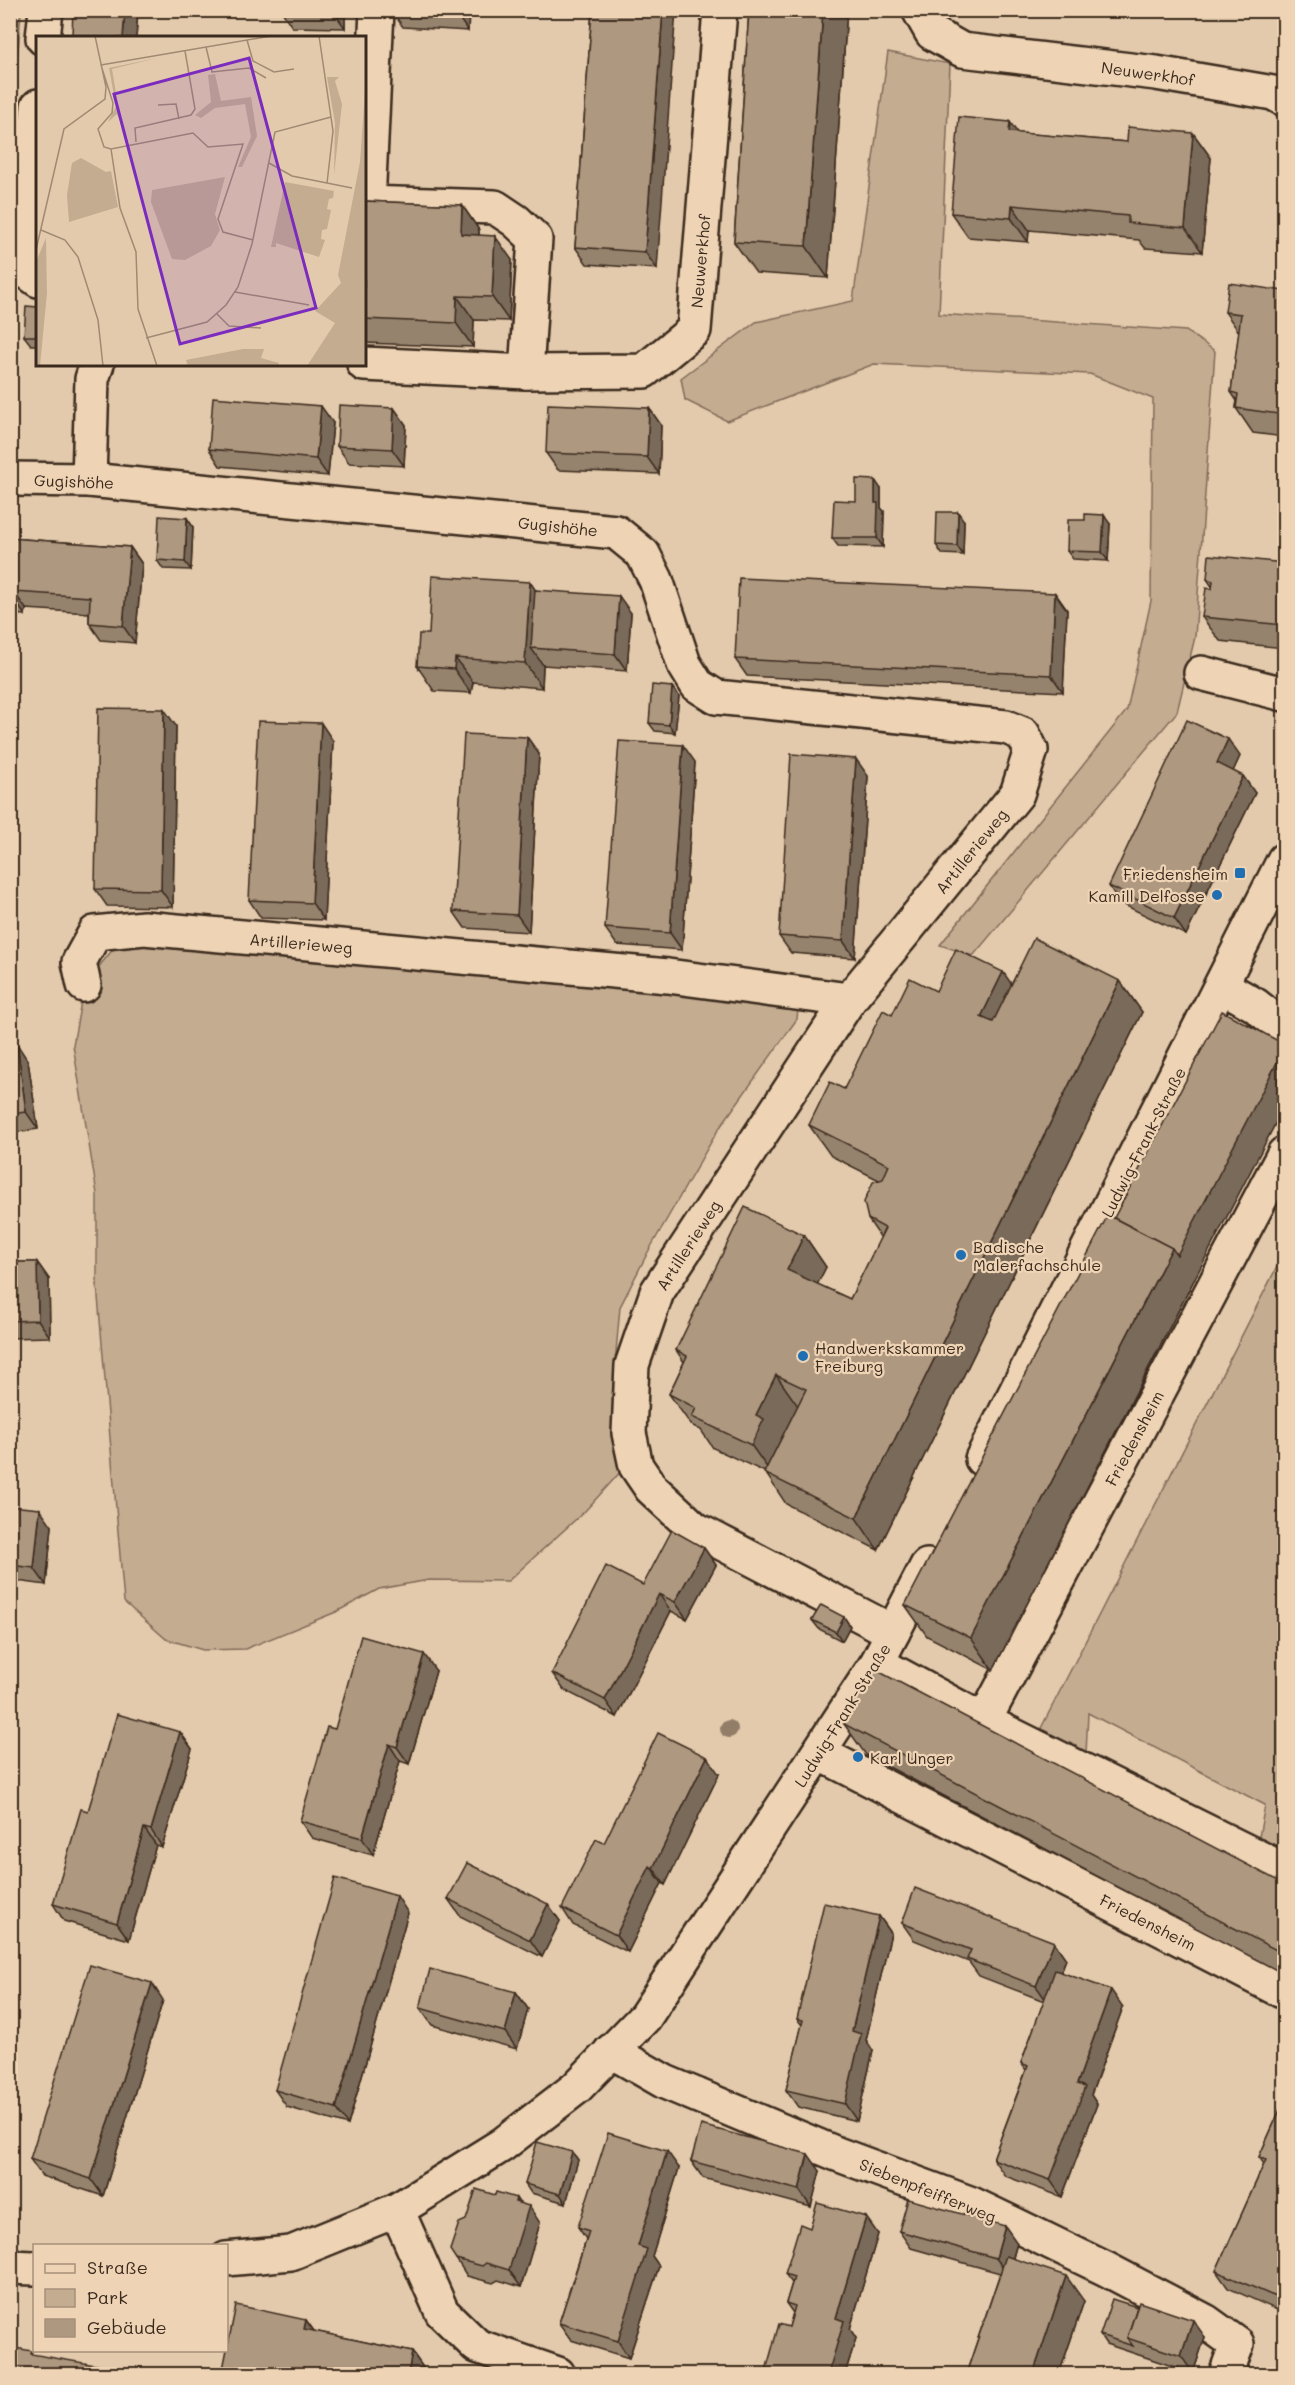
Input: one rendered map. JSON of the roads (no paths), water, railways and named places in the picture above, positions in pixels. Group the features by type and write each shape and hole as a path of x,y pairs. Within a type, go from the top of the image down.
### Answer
{"street":[{"path":"44,36 46,10"},
{"path":"377,10 366,203 495,207 516,221 535,239 526,372"},
{"name":"Neuwerkhof","path":"366,364 526,372 644,371 694,330 720,10"},
{"name":"Neuwerkhof","path":"919,10 932,33 962,50 1156,73 1273,93 1284,99"},
{"path":"36,128 23,269 36,279"},
{"path":"89,480 92,379 96,366"},
{"name":"Gugishöhe","path":"10,479 89,480 616,532 643,554 656,580 684,664 697,685 716,697 1006,727 1023,735 1031,750"},
{"path":"1201,673 1284,694"},
{"name":"Artillerieweg","path":"893,1632 695,1529 651,1488 636,1466 629,1433 632,1365 657,1292 849,1000 1017,794 1031,750"},
{"name":"Ludwig-Frank-Straße","path":"969,1484 1284,860"},
{"name":"Artillerieweg","path":"84,985 79,962 95,933 144,928 668,976 849,1000"},
{"path":"1222,986 1255,1005 1284,1028"},
{"name":"Friedensheim","path":"984,1721 1284,1154"},
{"name":"Ludwig-Frank-Straße","path":"228,2259 291,2253 397,2210 502,2145 576,2088 645,2017 878,1663 942,1536"},
{"path":"878,1663 984,1721 1284,1870"},
{"name":"Friedensheim","path":"819,1754 1284,1992"},
{"name":"Siebenpfeifferweg","path":"611,2051 665,2082 837,2154 972,2204 1106,2269 1196,2315 1232,2360"},
{"path":"397,2210 442,2312 477,2346 558,2374"},
{"path":"10,2267 33,2268"}],"place":[{"name":"Friedensheim","path":"1240,873"},
{"name":"Kamill Delfosse","path":"1217,895"},
{"name":"Badische Malerfachschule","path":"961,1255"},
{"name":"Handwerkskammer Freiburg","path":"803,1356"},
{"name":"Karl Unger","path":"858,1757"}]}
